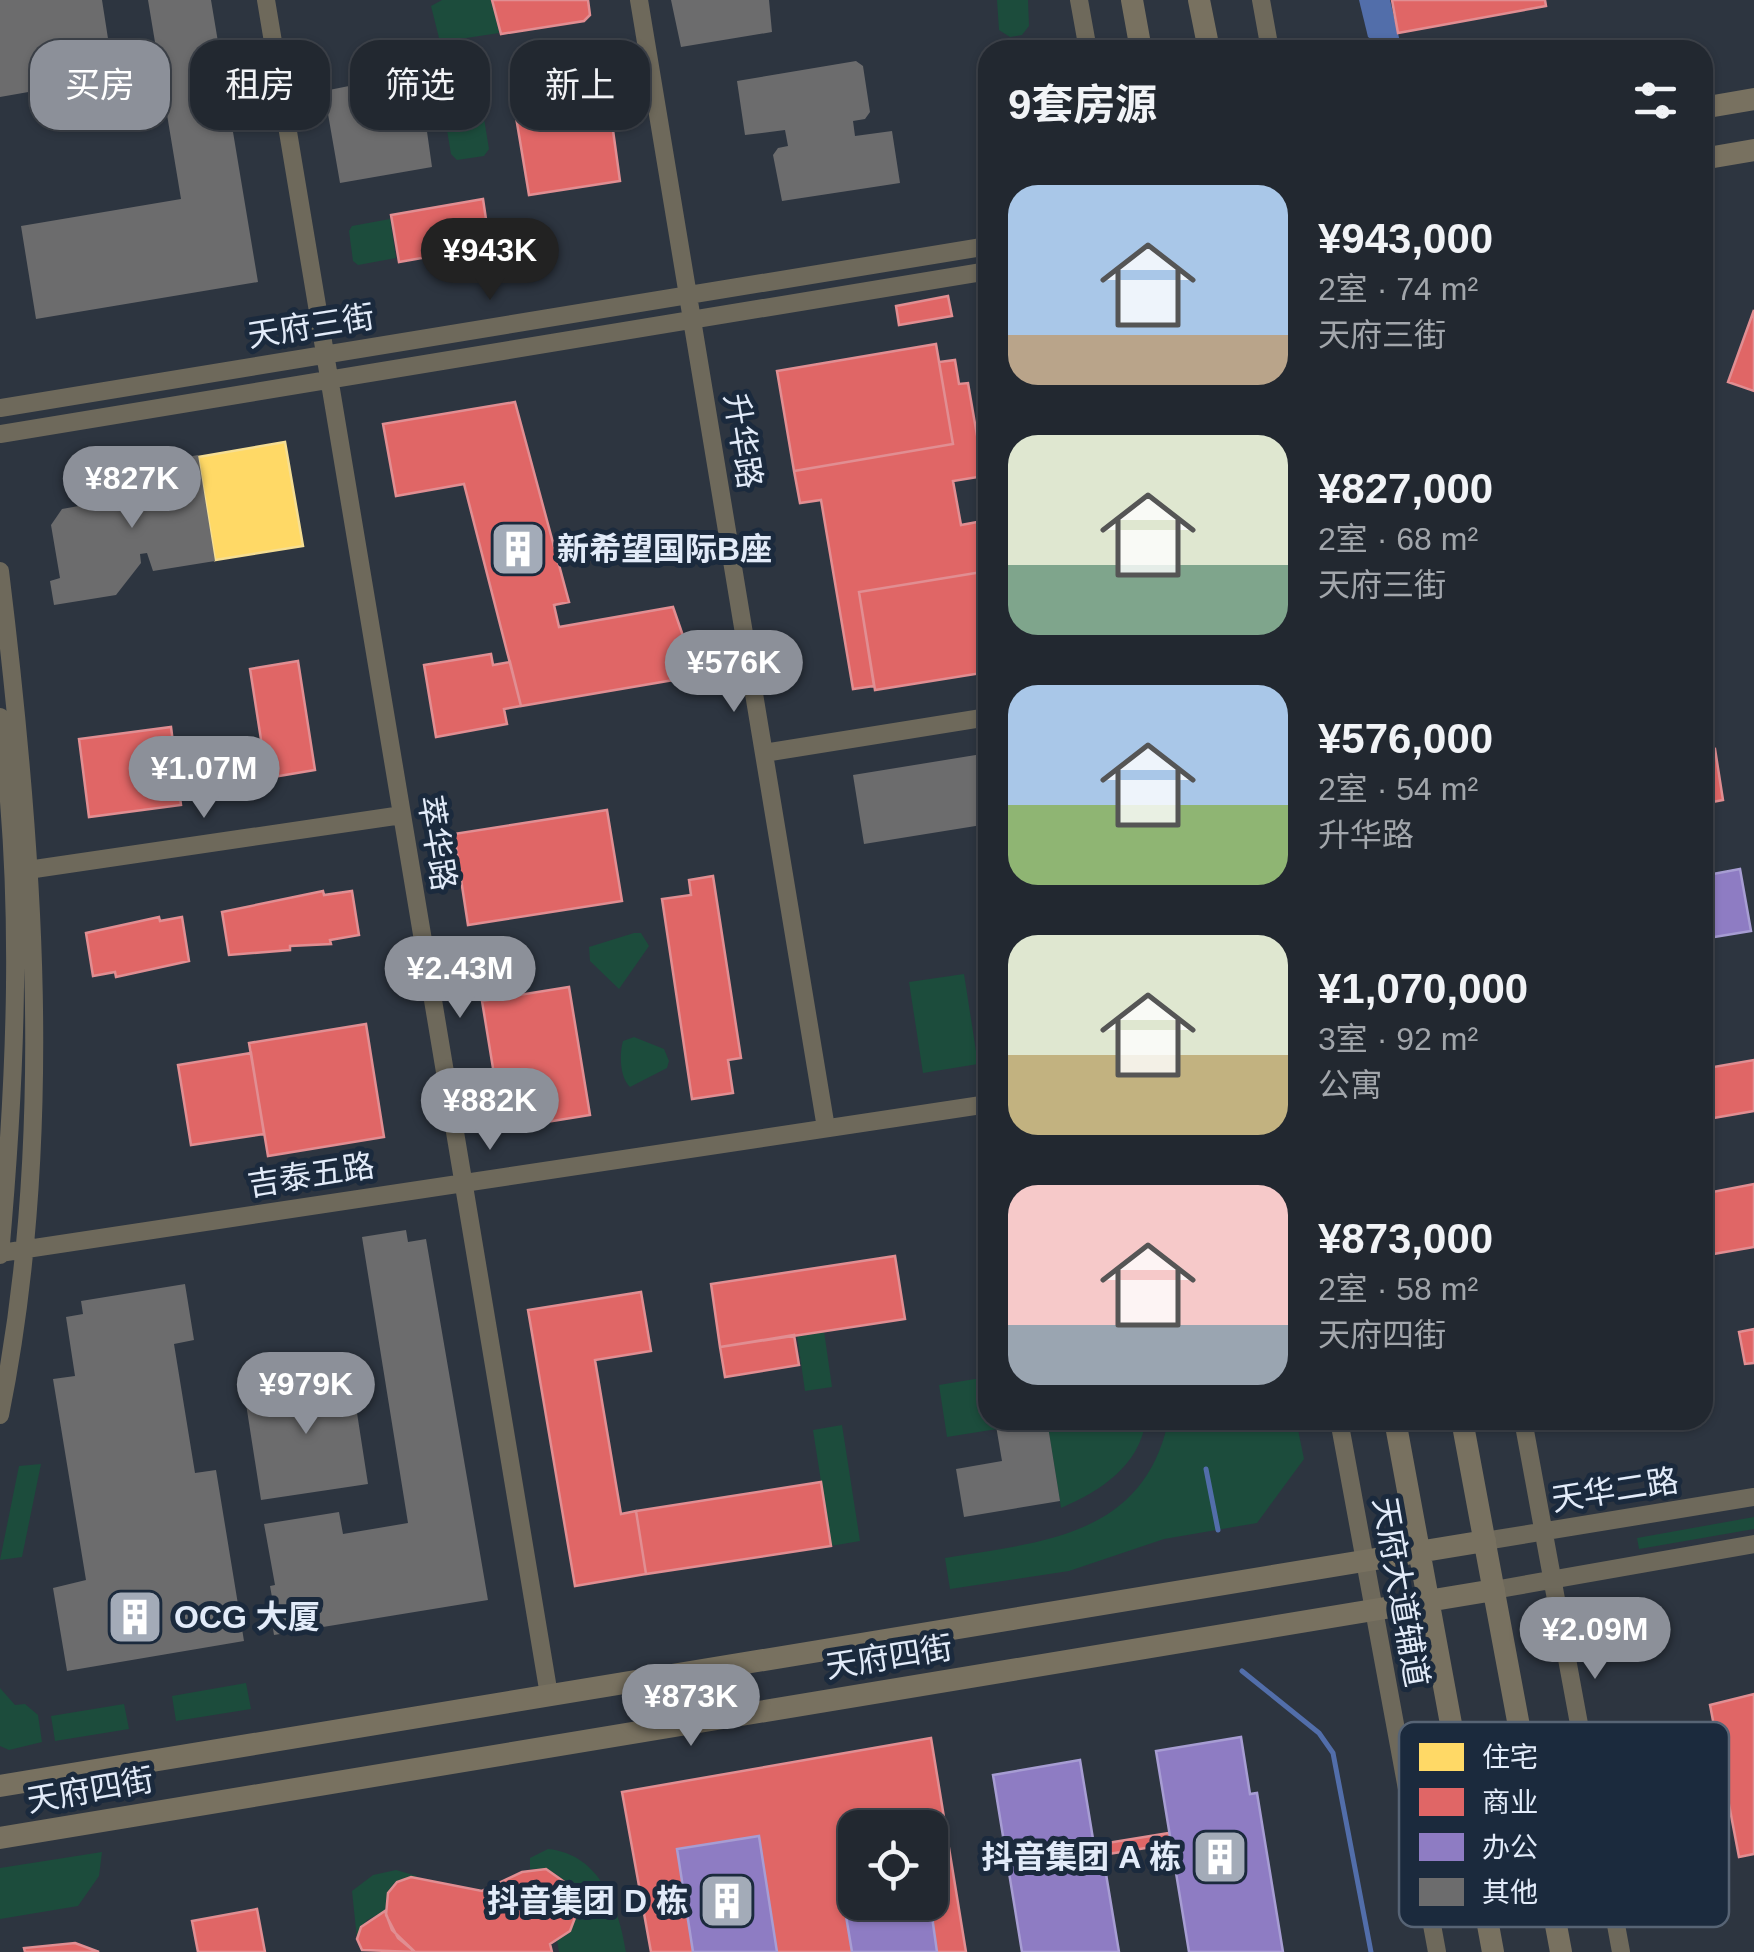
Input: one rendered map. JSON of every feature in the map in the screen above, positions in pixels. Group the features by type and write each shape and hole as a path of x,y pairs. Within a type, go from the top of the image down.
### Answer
{"main road":[{"path":"1132,0 1139,40"},
{"path":"1200,0 1207,40"},
{"path":"1713,106 1754,99"},
{"path":"1713,157 1754,150"},
{"path":"1396,1430 1450,1722"},
{"path":"1464,1430 1518,1722"},
{"name":"天府四街","path":"0,1786 1485,1541"},
{"name":"天府四街","path":"0,1838 1494,1590"},
{"path":"1488,1927 1493,1952"},
{"path":"1556,1927 1561,1952"}],"street":[{"name":"萃华路","path":"266,0 549,1695"},
{"name":"升华路","path":"639,0 826,1128"},
{"path":"1079,0 1086,40"},
{"path":"1261,0 1268,40"},
{"name":"天府三街","path":"0,408 978,248"},
{"name":"天府三街","path":"0,434 978,273"},
{"path":"0,571 22,756 16,1071 0,1254"},
{"path":"0,717 21,871"},
{"path":"764,754 978,719"},
{"path":"21,871 402,816"},
{"path":"0,1415 23,1250 16,1071"},
{"name":"吉泰五路","path":"0,1254 978,1105"},
{"name":"天府大道辅道","path":"1341,1430 1399,1745"},
{"path":"1525,1430 1578,1722"},
{"name":"天华二路","path":"1485,1541 1754,1497"},
{"path":"1494,1590 1754,1544"},
{"name":"天府大道辅道","path":"1432,1927 1437,1952"},
{"path":"1616,1927 1621,1952"}],"green space":[{"path":"442,0 492,0 499,33 440,40 431,6"},
{"path":"997,0 1028,0 1029,26 1022,35 1010,37 999,30"},
{"path":"447,130 486,130 489,149 484,156 457,160 451,154"},
{"path":"390,219 396,258 358,265 353,261 349,231 352,226"},
{"path":"641,933 649,946 619,989 590,961 589,947"},
{"path":"964,974 978,1064 923,1073 909,982"},
{"path":"634,1037 664,1049 669,1061 667,1068 630,1087 622,1072 621,1053 623,1041"},
{"path":"824,1331 832,1387 805,1391 797,1335"},
{"path":"978,1378 978,1430 991,1430 947,1437 939,1385"},
{"path":"842,1425 860,1541 831,1546 813,1430"},
{"path":"1049,1430 1144,1430 1136,1451 1116,1474 1091,1493 1061,1508"},
{"path":"1165,1430 1298,1430 1304,1459 1257,1523 1164,1539 1069,1571 950,1589 945,1558 1017,1546 1083,1527 1112,1511 1136,1490 1155,1460"},
{"path":"41,1464 22,1557 0,1560 19,1466"},
{"path":"1754,1517 1754,1529 1639,1549 1637,1538"},
{"path":"246,1683 251,1709 176,1721 172,1696"},
{"path":"0,1688 15,1705 25,1704 38,1715 42,1742 9,1750 0,1746"},
{"path":"124,1704 129,1729 55,1741 51,1716"},
{"path":"548,1849 581,1861 604,1885 618,1918 626,1952 559,1952 557,1940 569,1930 577,1906 568,1884 558,1875 530,1869 530,1858"},
{"path":"102,1852 99,1876 78,1906 0,1919 0,1868"},
{"path":"396,1870 417,1876 392,1886 385,1911 367,1920 357,1939 352,1891 373,1875"}],"water":[{"path":"1359,0 1390,0 1400,40 1368,37"}],"building: 住宅":[{"path":"285,442 303,546 215,560 198,457"}],"building: 商业":[{"path":"492,0 588,0 590,15 584,21 501,34"},
{"path":"1392,0 1545,0 1546,6 1398,33"},
{"path":"518,130 613,130 620,181 529,195"},
{"path":"483,199 490,246 399,262 391,215"},
{"path":"948,296 952,316 899,325 896,306"},
{"path":"1754,310 1754,391 1728,382"},
{"path":"936,344 953,444 794,471 777,371"},
{"path":"955,360 959,384 968,383 978,441 978,477 953,481 961,525 978,522 978,573 859,592 874,686 853,689 821,500 800,503 794,471 953,444 939,362"},
{"name":"新希望国际B座","path":"515,402 569,602 554,605 559,627 673,607 697,676 521,706 464,484 396,496 383,424"},
{"path":"978,573 978,674 875,690 859,592"},
{"path":"491,654 493,665 510,662 521,706 504,709 507,724 436,737 424,665"},
{"path":"298,661 315,770 267,778 250,669"},
{"path":"171,727 181,805 89,817 79,739"},
{"path":"1713,749 1723,800 1713,802"},
{"path":"607,810 622,901 468,925 454,834"},
{"path":"713,876 741,1058 728,1060 733,1093 692,1099 662,899 691,895 689,880"},
{"path":"323,891 324,895 352,891 359,935 330,940 331,944 229,955 222,912"},
{"path":"159,917 160,921 182,917 189,961 116,977 115,972 93,976 86,933"},
{"path":"569,987 590,1115 515,1127 513,1115 501,1117 482,1001"},
{"path":"366,1024 384,1137 268,1156 249,1043"},
{"path":"251,1053 264,1134 191,1145 178,1065"},
{"path":"1754,1060 1754,1111 1713,1118 1713,1067"},
{"path":"1754,1184 1754,1247 1713,1254 1713,1192"},
{"path":"895,1256 905,1319 720,1347 711,1284"},
{"path":"641,1292 651,1351 595,1360 621,1514 636,1511 646,1574 575,1586 528,1310"},
{"path":"1754,1329 1754,1363 1745,1364 1739,1332"},
{"path":"794,1335 799,1365 725,1377 720,1347"},
{"path":"821,1482 831,1546 646,1574 636,1511"},
{"path":"1754,1694 1754,1854 1739,1857 1729,1805 1729,1722 1713,1722 1710,1705"},
{"path":"931,1738 943,1810 838,1810 838,1920 948,1920 948,1842 966,1952 651,1952 622,1792"},
{"path":"1169,1833 1171,1844 1102,1855 1101,1844"},
{"path":"546,1869 573,1888 578,1910 570,1931 550,1944 552,1952 415,1952 398,1938 386,1915 388,1893 397,1882 411,1877 482,1891 522,1872"},
{"path":"257,1909 265,1952 198,1952 192,1921"},
{"path":"385,1911 392,1930 415,1952 362,1950 357,1939 361,1927"},
{"path":"75,1943 99,1952 25,1952 24,1948"}],"building: 办公":[{"path":"1740,869 1751,931 1713,937 1713,874"},
{"name":"抖音集团 A 栋","path":"1241,1737 1250,1794 1257,1793 1283,1952 1189,1952 1156,1751"},
{"path":"1080,1760 1094,1845 1101,1844 1119,1952 1022,1952 993,1775"},
{"name":"抖音集团 D 栋","path":"759,1836 777,1952 693,1952 677,1849"},
{"path":"847,1920 933,1920 937,1952 852,1952"}],"building: 其他":[{"path":"0,0 102,0 108,40 30,40 30,92 0,97"},
{"path":"148,0 211,0 218,40 190,40 190,130 233,130 258,282 36,319 21,226 181,199 170,130 170,40 155,40"},
{"path":"671,0 769,0 772,32 681,47"},
{"path":"856,61 863,66 870,112 865,119 853,121 855,136 892,131 900,183 782,201 773,155 778,148 788,146 785,130 745,135 737,81"},
{"path":"350,86 350,130 427,130 432,167 340,183 330,126 330,90"},
{"path":"198,455 215,561 153,571 147,553 140,554 141,563 116,595 54,605 50,581 60,578 51,525 62,509 101,502 99,484 124,479 131,503 138,502 135,467"},
{"path":"978,755 978,826 864,844 853,775"},
{"path":"406,1230 408,1242 426,1239 488,1600 274,1635 269,1604 273,1603 270,1586 275,1585 264,1524 339,1512 343,1534 408,1523 362,1237"},
{"path":"185,1284 194,1340 174,1344 195,1473 216,1470 244,1641 67,1671 53,1588 86,1580 53,1379 75,1376 66,1317 83,1314 81,1301"},
{"path":"351,1374 368,1484 261,1500 244,1391"},
{"path":"997,1430 1049,1430 1060,1501 964,1517 956,1469 1002,1461"}],"waterway":[{"path":"1206,1469 1218,1530"},
{"path":"1242,1671 1319,1733 1333,1753 1371,1952"}],"place":[{"name":"新希望国际B座","path":"518,549"},
{"name":"OCG 大厦","path":"135,1617"},
{"name":"抖音集团 A 栋","path":"1220,1857"},
{"name":"抖音集团 D 栋","path":"727,1901"}]}
